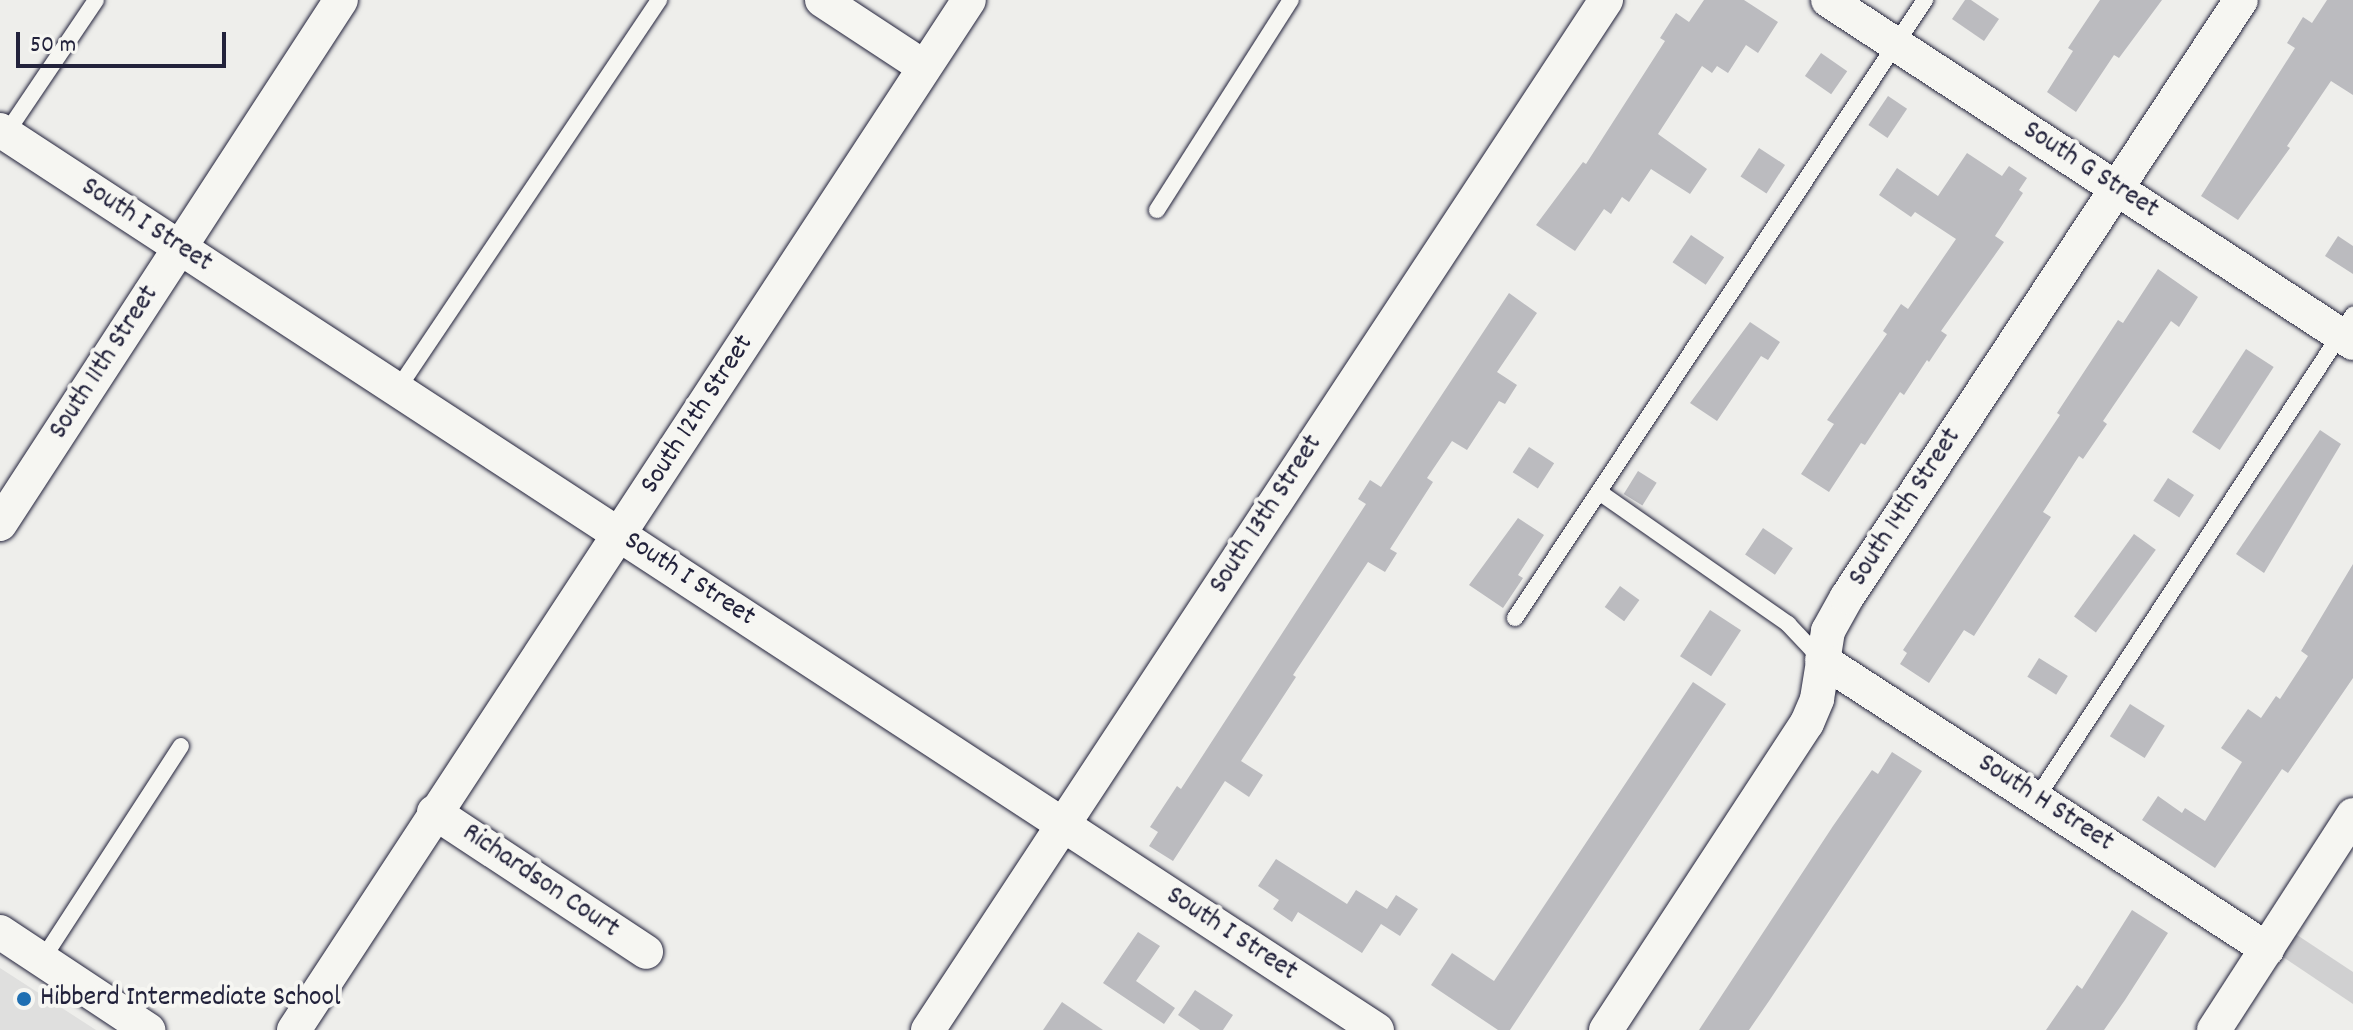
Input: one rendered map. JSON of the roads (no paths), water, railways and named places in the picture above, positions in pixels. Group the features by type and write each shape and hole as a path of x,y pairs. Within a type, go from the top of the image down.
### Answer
{"street":[{"name":"South 11th Street","path":"0,524 341,0"},
{"path":"822,0 924,67"},
{"name":"South 12th Street","path":"294,1030 969,0"},
{"name":"South 13th Street","path":"928,1030 1606,0"},
{"name":"South G Street","path":"1828,0 2117,189 2349,331"},
{"name":"South 14th Street","path":"1606,1030 1807,723 1817,699 1828,631 1847,597 2241,0"},
{"name":"South I Street","path":"2,136 181,248 1377,1030"},
{"name":"South H Street","path":"1822,660 2267,949"},
{"name":"Richardson Court","path":"434,812 646,952"},
{"path":"2214,1030 2353,815"},
{"path":"0,932 148,1030"}],"lane":[{"path":"2,136 96,0"},
{"path":"397,390 659,0"},
{"path":"1157,210 1291,0"},
{"path":"1515,618 1925,0"},
{"path":"2036,799 2349,331"},
{"path":"1599,492 1788,624 1822,660"},
{"path":"42,960 181,746"}],"place":[{"name":"Hibberd Intermediate School","path":"24,999"}]}
